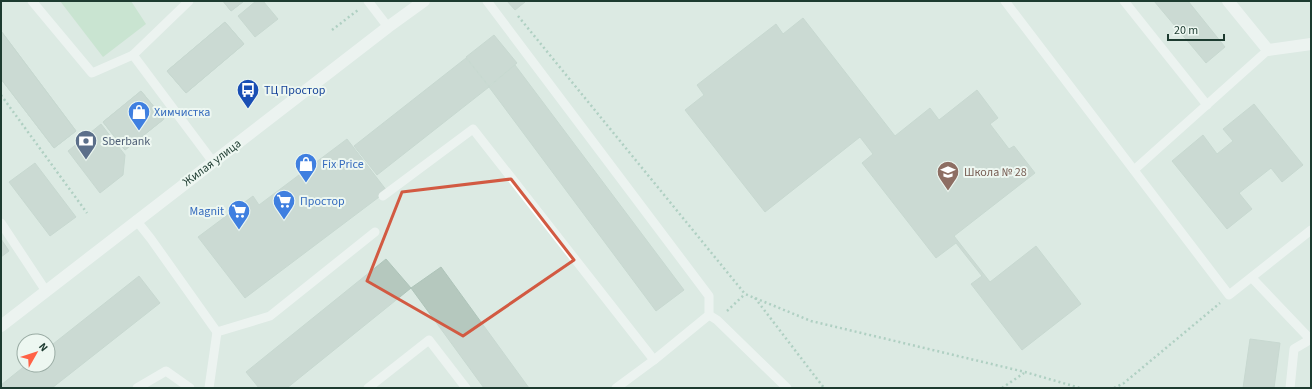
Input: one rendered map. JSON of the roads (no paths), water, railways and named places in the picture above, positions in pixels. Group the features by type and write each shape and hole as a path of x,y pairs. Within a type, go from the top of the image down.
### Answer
{"street":[{"name":"Жилая улица","path":"1,326 136,220 424,1"},
{"path":"1228,1 1268,50 1311,44"}],"lane":[{"path":"32,1 92,73 133,55 189,1"},
{"path":"369,1 388,27"},
{"path":"487,1 709,296 710,315"},
{"path":"1004,1 1229,295 1311,230"},
{"path":"1124,1 1207,105"},
{"path":"1134,170 1268,50"},
{"path":"133,55 213,162"},
{"path":"383,196 474,129 654,360"},
{"path":"136,220 217,332 209,388"},
{"path":"1,223 46,291"},
{"path":"217,332 270,316 375,232"},
{"path":"1252,278 1311,339 1294,349 1290,388"},
{"path":"616,388 710,315"},
{"path":"710,315 787,388"},
{"path":"368,388 429,340 466,388"},
{"path":"138,388 166,371 190,388"}],"place":[{"name":"ТЦ Простор","path":"248,110"},
{"name":"Химчистка","path":"139,132"},
{"name":"Sberbank","path":"86,160"},
{"name":"Fix Price","path":"306,184"},
{"name":"Школа № 28","path":"948,192"},
{"name":"Простор","path":"284,220"},
{"name":"Magnit","path":"239,230"}]}
